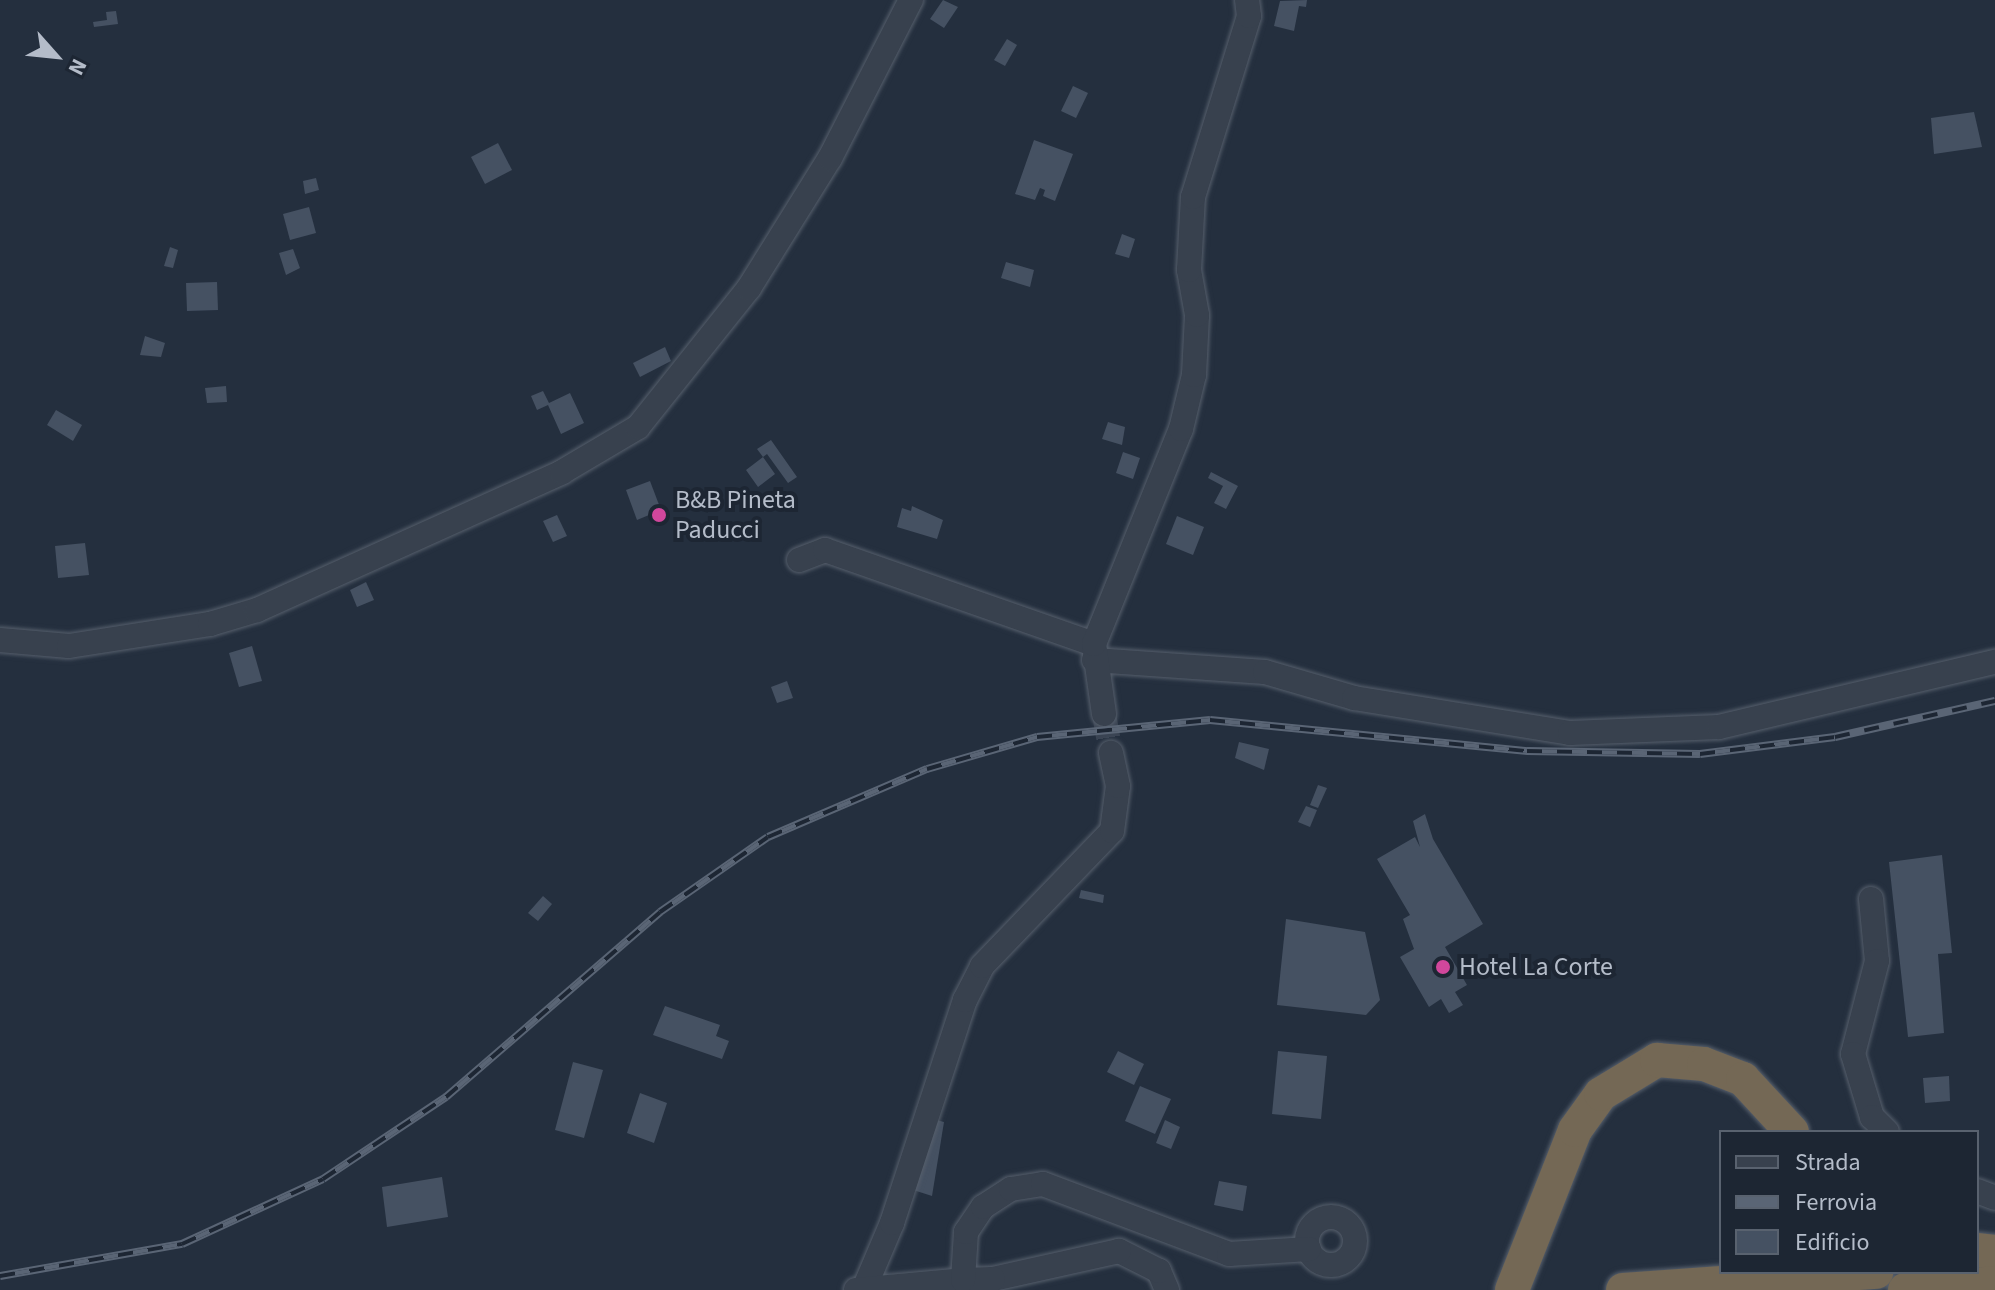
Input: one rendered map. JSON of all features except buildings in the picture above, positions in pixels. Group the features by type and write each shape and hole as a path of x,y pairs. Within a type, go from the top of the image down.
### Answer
{"highway":[{"path":"1512,1290 1570,1141 1601,1094 1657,1060 1704,1064 1743,1079 1786,1127"},
{"path":"1672,1288 1719,1268"},
{"path":"1623,1290 1850,1274"},
{"path":"1905,1290 1995,1283"}],"street":[{"path":"0,640 69,646 210,624 257,610 562,472 638,427 749,288 830,158 911,0"},
{"path":"1104,714 1094,652 1181,429 1194,375 1197,315 1189,270 1193,197 1249,16 1247,0"},
{"path":"799,560 825,550 1094,652 1265,672 1354,698 1570,733 1719,727 1995,662"},
{"path":"864,1289 892,1223 965,1000 982,966 1112,831 1118,786 1111,753"},
{"path":"1871,899 1877,961 1853,1054 1872,1117 1885,1130"},
{"path":"963,1280 966,1232 983,1207 1011,1189 1043,1184 1229,1254 1309,1249"},
{"path":"856,1290 963,1280 1119,1251 1159,1271 1167,1290"}],"tunnel":[{"path":"1104,714 1111,753"}],"railway":[{"path":"0,1276 182,1244 323,1179 446,1097 660,912 768,837 927,769 1037,737 1210,720 1527,751 1700,754 1835,737 1995,701"}],"place":[{"name":"B&B Pineta Paducci","path":"659,515"},
{"name":"Hotel La Corte","path":"1443,967"}]}
